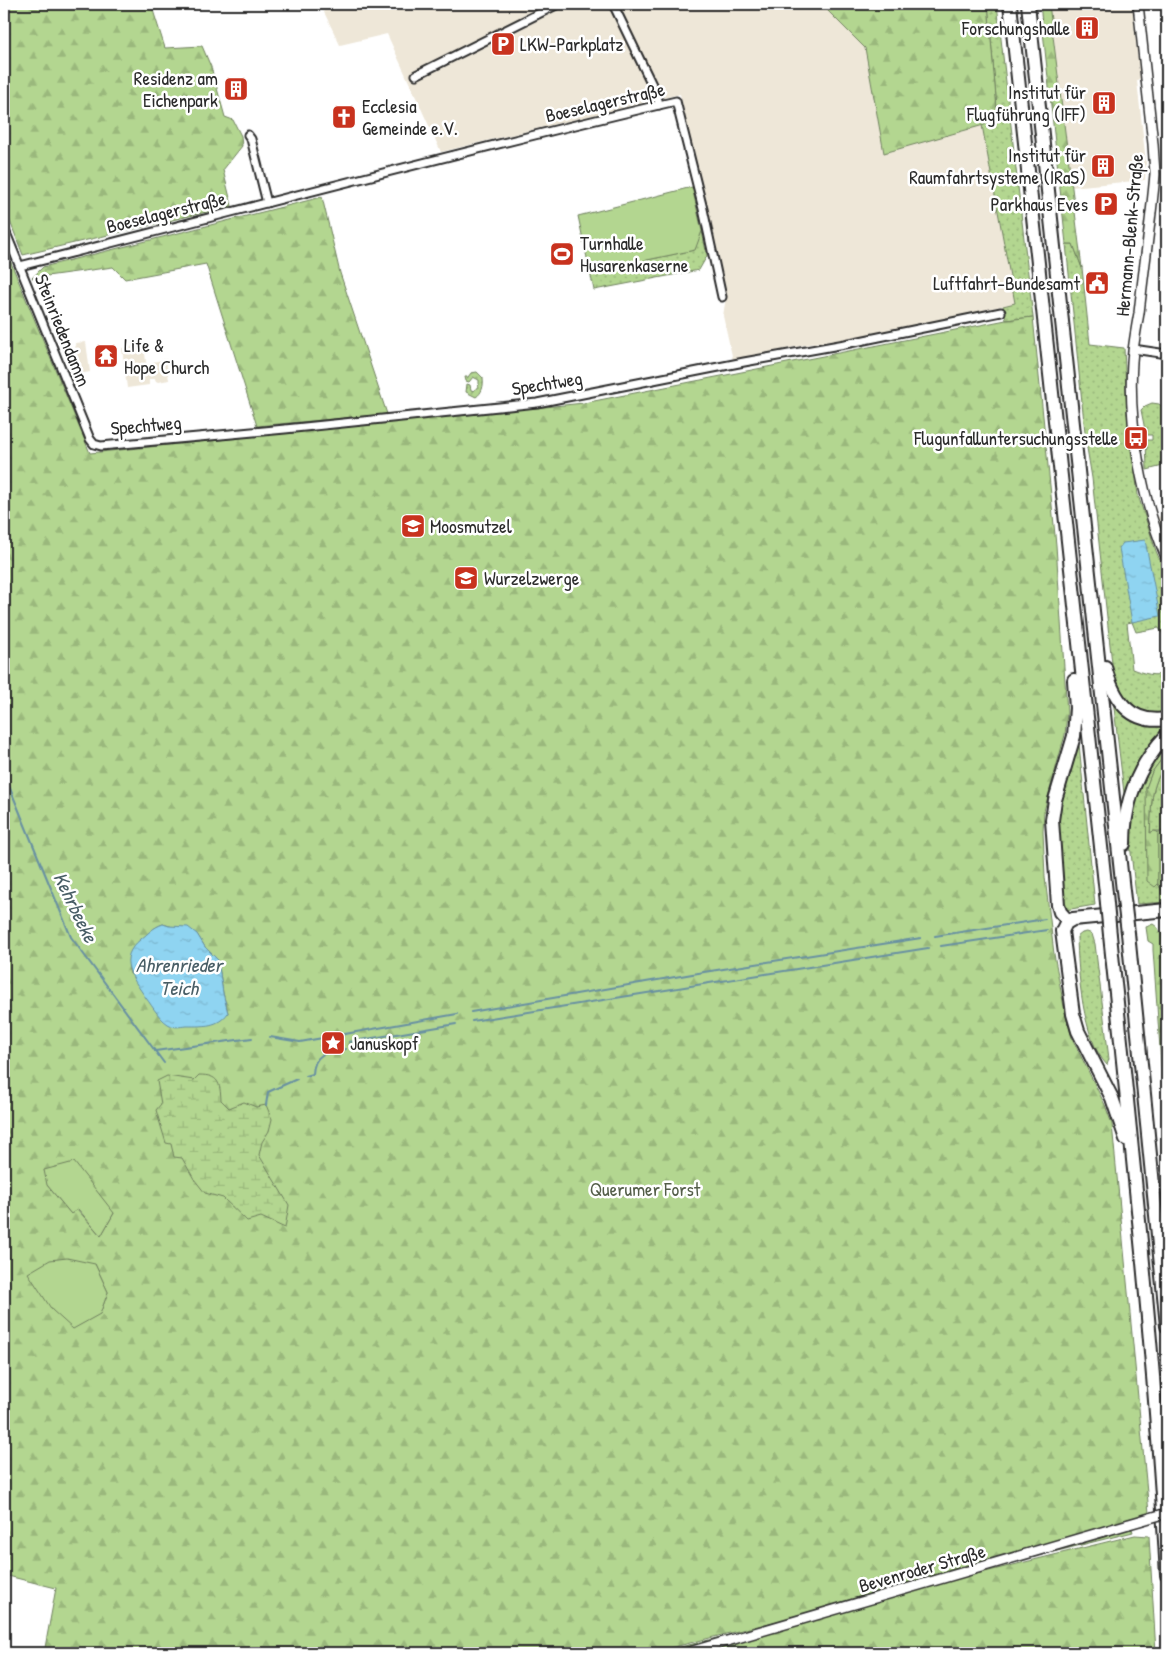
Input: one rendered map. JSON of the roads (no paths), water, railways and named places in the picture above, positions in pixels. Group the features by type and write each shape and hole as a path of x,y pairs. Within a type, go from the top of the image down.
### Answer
{"highway":[{"path":"1010,4 1135,1168 1155,1391 1167,1575"},
{"path":"1028,4 1128,933 1167,1326"},
{"path":"1094,626 1110,684 1120,702 1130,711 1142,717 1156,720 1167,719"},
{"path":"1068,922 1060,912 1058,905 1052,820 1055,800 1074,736 1076,708 1074,674 1079,648"},
{"path":"1123,887 1124,833 1130,795 1144,764 1167,735"},
{"path":"1135,1168 1112,1098 1083,1044 1075,1022 1062,934 1064,926 1073,919 1167,910"}],"street":[{"path":"416,74 558,4"},
{"path":"613,4 660,104"},
{"name":"Hermann-Blenk-Straße","path":"1138,4 1153,144 1154,174 1133,349 1133,401 1141,475 1153,523 1167,559"},
{"name":"Boeselagerstraße","path":"20,266 267,204 347,181 676,101 703,209 722,297"},
{"path":"248,135 251,139 267,204"},
{"name":"Steinriedendamm","path":"4,228 77,409 94,444"},
{"name":"Spechtweg","path":"94,444 101,446 285,429 537,403 1001,312"},
{"path":"1133,349 1167,354"},
{"name":"Bevenroder Straße","path":"686,1653 1167,1513"}],"water":[{"path":"1145,540 1160,616 1132,622 1119,548 1123,543"},
{"name":"Ahrenrieder Teich","path":"163,924 188,927 197,934 205,947 218,960 228,1013 220,1021 205,1026 172,1026 158,1014 136,983 129,968 129,954 133,946"}],"waterway":[{"name":"Kehrbeeke","path":"4,774 71,937 164,1063"},
{"path":"935,936 1045,919"},
{"path":"941,946 1047,930"},
{"path":"471,1012 704,972 921,938"},
{"path":"472,1021 928,948"},
{"path":"270,1037 300,1042 457,1014"},
{"path":"349,1042 456,1024"},
{"path":"155,1051 252,1038"},
{"path":"306,1076 313,1074 316,1061 323,1054 346,1049"},
{"path":"266,1105 268,1092 297,1079"}],"place":[{"name":"Forschungshalle","path":"1087,28"},
{"name":"LKW-Parkplatz","path":"503,44"},
{"name":"Residenz am Eichenpark","path":"236,89"},
{"name":"Institut für Flugführung (IFF)","path":"1104,103"},
{"name":"Ecclesia Gemeinde e.V.","path":"344,117"},
{"name":"Institut für Raumfahrtsysteme (IRaS)","path":"1103,166"},
{"name":"Parkhaus Eves","path":"1106,204"},
{"name":"Turnhalle Husarenkaserne","path":"562,254"},
{"name":"Luftfahrt-Bundesamt","path":"1097,283"},
{"name":"Life & Hope Church","path":"106,356"},
{"name":"Flugunfalluntersuchungsstelle","path":"1136,438"},
{"name":"Moosmutzel","path":"413,526"},
{"name":"Wurzelzwerge","path":"466,578"},
{"name":"Januskopf","path":"333,1043"}],"park label":[{"name":"Querumer Forst","path":"645,1189"}]}
